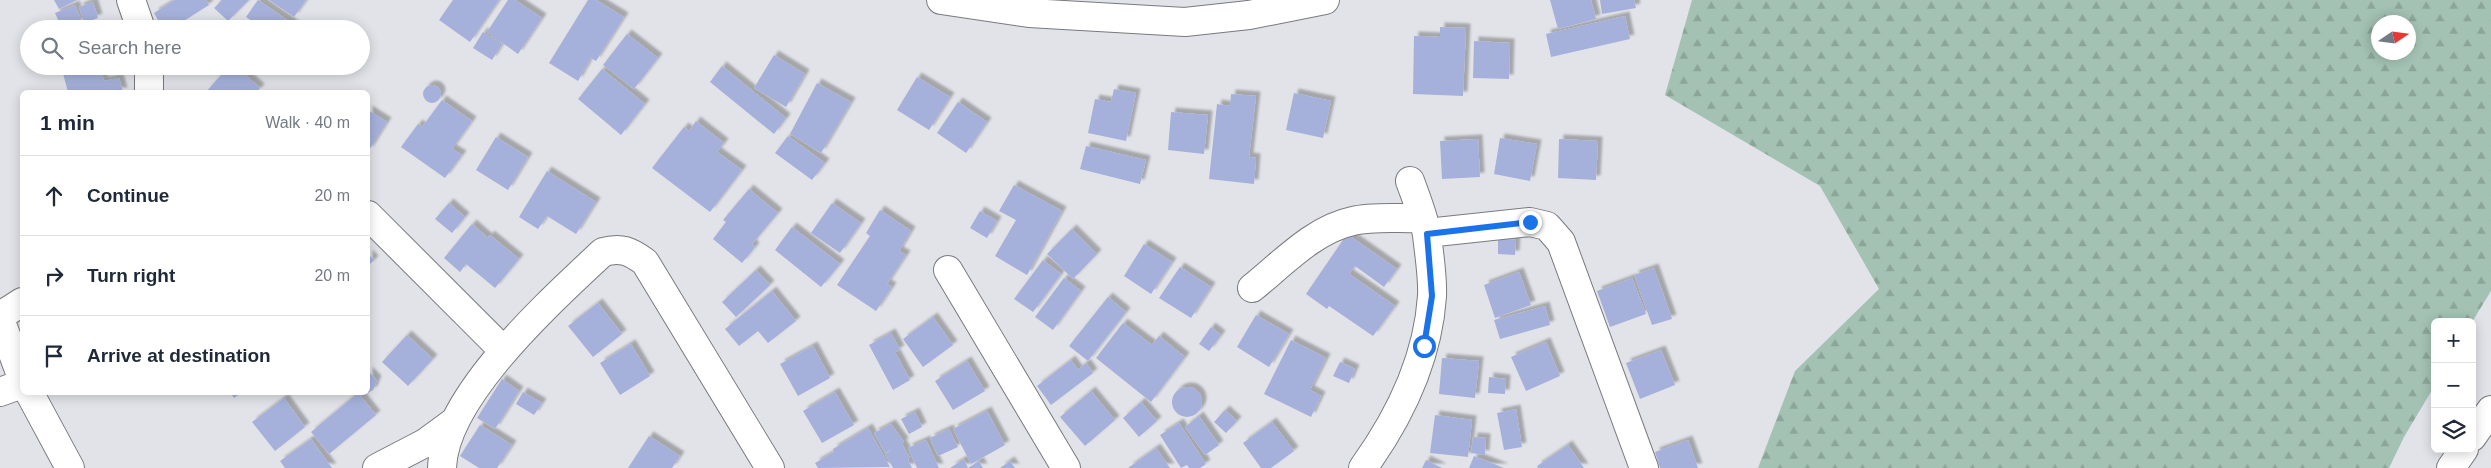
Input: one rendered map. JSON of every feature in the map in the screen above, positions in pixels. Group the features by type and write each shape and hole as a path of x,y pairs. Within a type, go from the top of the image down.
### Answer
{"street":[{"path":"131,0 138,20"},
{"path":"941,0 1029,13 1185,22 1249,16 1325,0"},
{"path":"149,75 149,90"},
{"path":"1363,468 1381,443 1405,398 1424,346 1432,296 1424,226 1410,181"},
{"path":"370,217 504,351"},
{"path":"1252,288 1312,240 1334,227 1354,220 1424,226 1530,222 1547,226 1561,242 1644,468"},
{"path":"442,468 442,456 456,421 472,393 504,351 602,252 616,249 630,251 646,262 770,468"},
{"path":"948,270 1066,468"},
{"path":"20,303 0,317 20,372"},
{"path":"0,392 20,385"},
{"path":"31,395 70,468"},
{"path":"2476,431 2491,410"},
{"path":"377,468 425,443 456,421"},
{"path":"2451,468 2461,453"}],"green space":[{"path":"1692,0 2491,0 2491,291 2474,318 2431,318 2431,392 2404,437 2389,468 1758,468 1795,371 1879,289 1820,186 1665,95"}],"building":[{"path":"54,0 77,0 59,9"},
{"path":"175,0 206,0 209,5 185,20 158,20 154,13"},
{"path":"222,0 249,0 229,20 214,8"},
{"path":"258,0 287,20 250,20 246,17"},
{"path":"269,0 306,0 294,17"},
{"path":"453,0 499,0 470,42 439,20"},
{"path":"508,0 515,0 542,18 518,54 487,32"},
{"path":"588,0 596,0 624,17 596,61 591,58 578,81 549,63"},
{"path":"1550,0 1591,0 1596,19 1558,29"},
{"path":"1600,0 1634,0 1636,8 1602,14"},
{"path":"93,2 98,18 83,20 79,7"},
{"path":"75,5 81,20 58,20 55,13"},
{"path":"1625,16 1630,39 1551,57 1546,34"},
{"path":"1440,27 1466,28 1463,96 1413,94 1414,36 1440,37"},
{"path":"483,32 502,44 492,60 473,48"},
{"path":"627,34 658,58 634,89 603,65"},
{"path":"1474,41 1510,43 1509,79 1473,78"},
{"path":"774,55 805,74 786,107 754,88"},
{"path":"722,66 786,118 774,134 710,82"},
{"path":"602,69 645,104 621,135 578,99"},
{"path":"63,75 102,75 104,81 119,78 122,90 67,90"},
{"path":"221,75 245,75 260,88 258,90 208,90"},
{"path":"917,77 950,97 929,130 897,110"},
{"path":"817,83 851,102 821,153 790,134"},
{"path":"432,85 438,88 441,94 438,100 432,103 426,100 423,94 426,88"},
{"path":"1114,89 1136,93 1126,141 1088,133 1095,99 1111,102"},
{"path":"1294,93 1331,101 1323,138 1286,130"},
{"path":"1231,94 1256,96 1249,157 1256,158 1254,184 1209,179 1217,104 1230,106"},
{"path":"442,100 472,121 452,149 462,155 445,178 401,147 418,124 422,127"},
{"path":"958,102 987,122 966,153 937,133"},
{"path":"370,111 387,122 370,149"},
{"path":"1171,112 1208,115 1204,154 1168,150"},
{"path":"696,121 724,143 717,152 742,170 710,212 652,168 684,127 689,131"},
{"path":"788,136 825,163 812,180 775,153"},
{"path":"496,137 528,157 508,190 476,170"},
{"path":"1500,138 1537,144 1530,181 1494,174"},
{"path":"1478,139 1480,177 1442,179 1440,141"},
{"path":"1559,139 1598,141 1596,180 1558,178"},
{"path":"1086,146 1146,160 1140,184 1080,169"},
{"path":"547,171 596,202 576,234 547,216 538,229 519,217"},
{"path":"1014,185 1062,211 1027,275 995,256 1016,220 999,211"},
{"path":"749,189 778,213 752,244 755,247 742,263 713,239 726,222 723,220"},
{"path":"449,203 465,217 452,233 435,219"},
{"path":"832,203 861,223 840,253 811,233"},
{"path":"880,210 911,231 899,251 906,255 887,284 892,287 876,311 837,285 870,236 866,233"},
{"path":"980,211 997,221 987,238 970,228"},
{"path":"472,224 488,238 490,235 519,259 495,288 466,264 460,272 444,258"},
{"path":"792,227 840,264 821,287 775,250"},
{"path":"1072,229 1097,254 1073,279 1047,254"},
{"path":"1347,234 1397,269 1384,287 1355,266 1349,274 1395,306 1373,336 1329,306 1327,309 1306,294"},
{"path":"1498,239 1516,240 1515,255 1498,254"},
{"path":"1144,244 1172,262 1151,294 1124,276"},
{"path":"370,256 374,260 370,264"},
{"path":"1043,260 1061,274 1033,312 1014,299"},
{"path":"1180,267 1211,287 1191,318 1159,298"},
{"path":"1654,268 1672,319 1652,325 1634,275"},
{"path":"756,270 770,285 736,317 722,302"},
{"path":"1519,272 1531,305 1495,318 1484,285"},
{"path":"1064,278 1081,291 1053,330 1035,317"},
{"path":"1632,278 1646,314 1610,327 1597,291"},
{"path":"772,291 796,321 768,343 758,331 739,346 725,329"},
{"path":"1108,297 1126,312 1088,361 1069,346"},
{"path":"598,303 622,334 593,357 568,326"},
{"path":"1545,306 1550,325 1500,339 1494,320"},
{"path":"1256,315 1289,334 1269,367 1237,347"},
{"path":"933,317 953,345 923,367 903,339"},
{"path":"1123,323 1152,345 1159,336 1185,357 1151,402 1096,358"},
{"path":"1211,327 1221,335 1209,351 1199,344"},
{"path":"891,333 900,350 895,352 910,380 893,390 869,345"},
{"path":"407,335 433,359 408,386 382,362"},
{"path":"1291,340 1326,358 1310,390 1321,396 1311,417 1264,394"},
{"path":"1546,342 1560,376 1526,391 1511,357"},
{"path":"631,344 650,376 620,395 600,363"},
{"path":"813,346 830,378 798,396 780,364"},
{"path":"1661,350 1675,385 1640,399 1626,363"},
{"path":"1442,358 1479,361 1475,398 1439,394"},
{"path":"1071,360 1078,370 1086,363 1093,373 1051,405 1037,386"},
{"path":"967,361 985,391 953,410 935,381"},
{"path":"1340,362 1355,369 1349,383 1333,376"},
{"path":"370,373 377,380 373,390 370,392"},
{"path":"1489,377 1506,379 1505,394 1488,393"},
{"path":"502,379 519,391 495,429 477,418"},
{"path":"1187,387 1198,391 1202,402 1198,413 1187,417 1176,413 1172,402 1176,391"},
{"path":"1091,391 1115,420 1085,446 1060,417"},
{"path":"523,392 542,403 534,415 516,404"},
{"path":"835,392 854,425 822,443 803,411"},
{"path":"356,395 360,395 376,415 329,454 311,432"},
{"path":"284,398 305,427 275,451 252,422"},
{"path":"1141,402 1157,421 1139,437 1123,418"},
{"path":"1516,409 1522,447 1504,450 1497,413"},
{"path":"1225,410 1237,421 1226,433 1214,422"},
{"path":"987,411 1005,445 971,464 953,429"},
{"path":"915,412 922,427 909,434 901,419"},
{"path":"1435,415 1472,420 1468,457 1430,453"},
{"path":"1199,416 1219,445 1205,455 1185,427"},
{"path":"1272,422 1294,451 1271,468 1261,468 1243,443"},
{"path":"1179,423 1206,464 1200,468 1189,468 1187,465 1181,468 1160,435"},
{"path":"891,424 904,442 902,444 910,458 908,460 912,468 893,468 885,454 893,449 885,453 874,433"},
{"path":"480,425 512,445 497,468 479,468 460,456"},
{"path":"868,428 890,467 818,468 815,463 834,452 833,449"},
{"path":"949,429 958,447 938,456 930,438"},
{"path":"649,436 680,456 672,468 628,468"},
{"path":"1473,437 1486,438 1485,455 1471,453"},
{"path":"311,439 332,468 285,468 280,461"},
{"path":"926,440 939,468 917,468 908,448"},
{"path":"1688,440 1698,468 1660,468 1655,452"},
{"path":"1568,445 1584,468 1538,468 1537,466"},
{"path":"1156,448 1170,468 1128,468"},
{"path":"1474,456 1504,468 1469,468"},
{"path":"964,459 968,468 950,468"},
{"path":"1426,460 1442,468 1422,468"},
{"path":"979,461 983,468 968,468"},
{"path":"1010,461 1015,468 1000,468"}],"route":[{"path":"1424,346 1432,296 1427,234 1530,222"}]}
